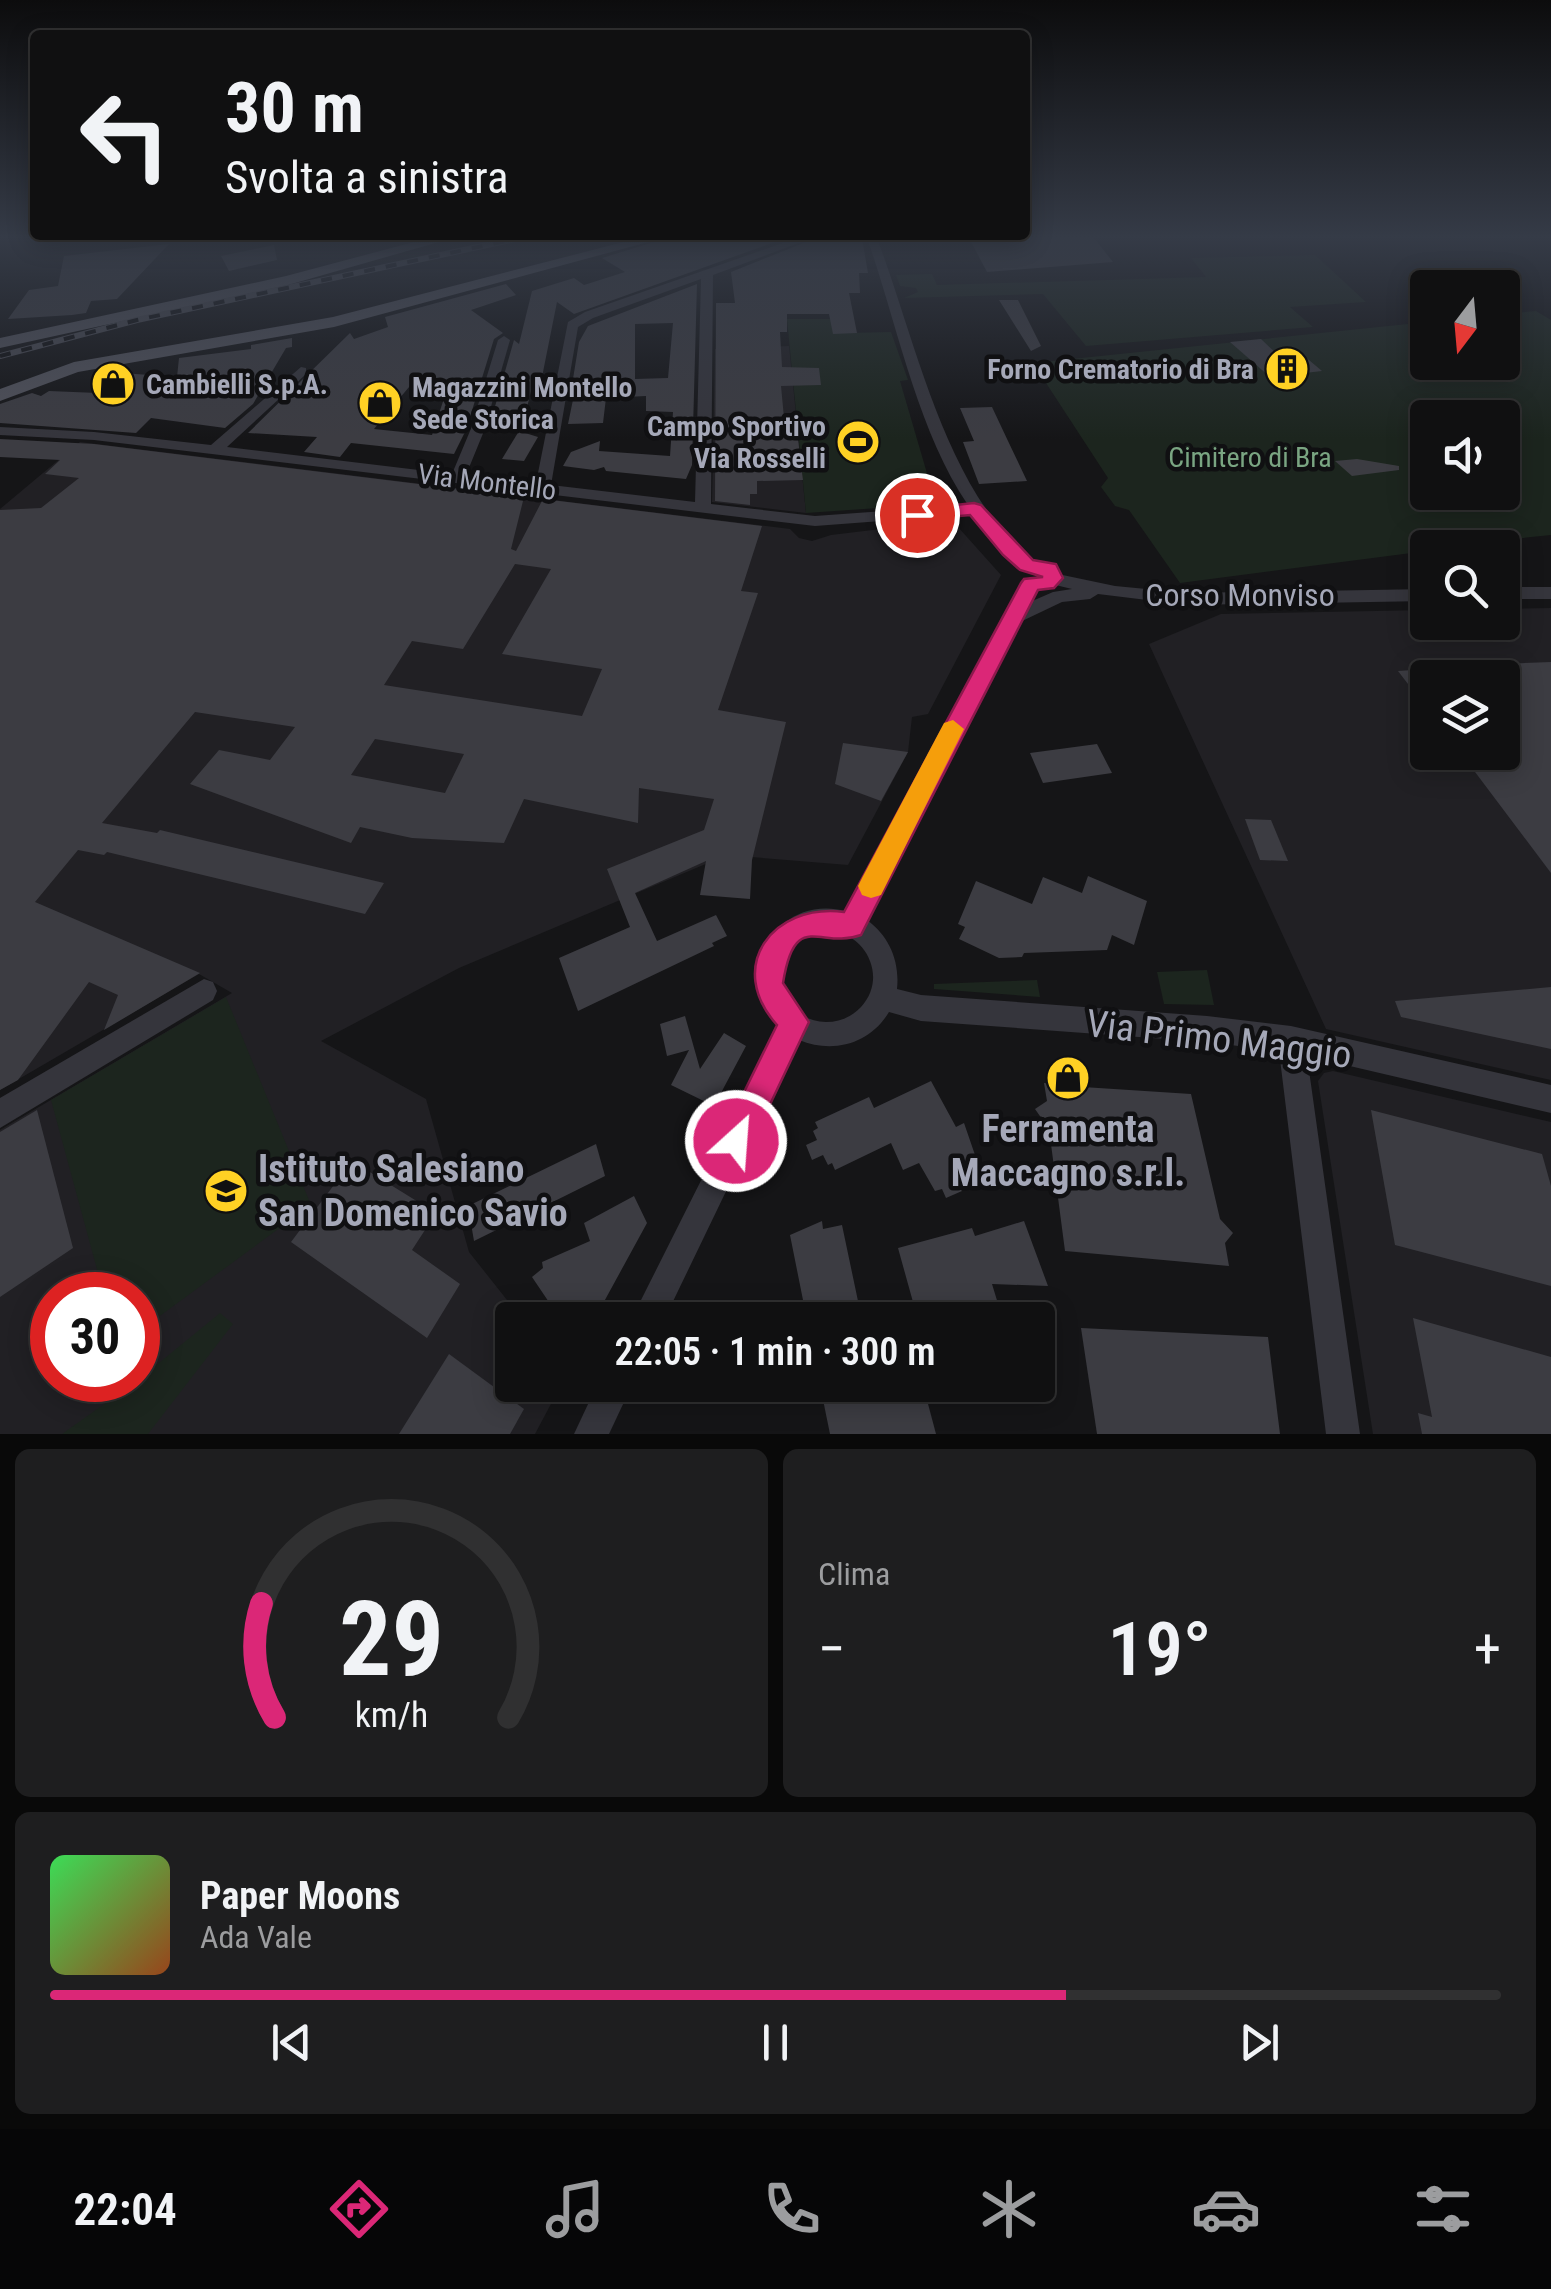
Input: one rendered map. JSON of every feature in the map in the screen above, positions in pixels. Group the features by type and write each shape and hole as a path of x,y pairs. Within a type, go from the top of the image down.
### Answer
{"main road":[{"path":"0,343 174,305"},
{"path":"0,394 74,367 334,322 399,305"}],"street":[{"path":"543,489 572,325 617,305"},
{"path":"703,508 706,305"},
{"path":"851,926 1012,618 1029,574 974,508 955,470 896,305"},
{"path":"457,479 477,431 504,340"},
{"path":"214,450 301,371"},
{"name":"Via Montello","path":"0,431 94,436 703,508 848,521 974,508"},
{"name":"Corso Monviso","path":"1029,574 1047,584 1054,578 1116,592 1188,599 1410,594"},
{"path":"1012,618 1059,596 1116,592"},
{"path":"1520,593 1551,593"},
{"path":"816,921 851,926 878,948 885,964 884,998 874,1015 859,1027 840,1034 820,1034 794,1022 774,1001 769,983 775,949 785,936 816,921"},
{"path":"0,1114 204,991"},
{"name":"Via Primo Maggio","path":"884,998 920,1008 1291,1039 1551,1099"},
{"path":"657,1302 794,1022"},
{"path":"1291,1039 1343,1434"},
{"path":"591,1434 607,1402"}],"shaded area":[{"path":"789,346 806,513 712,502 715,349"},
{"path":"80,442 790,529 799,538 812,541 831,535 939,522 958,527 1001,575 928,714 912,717 908,752 848,865 727,855 459,968 321,1041 426,1099 469,1252 509,1302 495,1302 495,1402 552,1402 535,1434 0,1434 0,1130 232,993 199,974 0,1090 0,509"},
{"path":"1551,608 1551,1080 1326,1029 1149,644 1221,614 1410,610 1410,640 1520,640 1520,609"},
{"path":"1333,1071 1551,1122 1551,1434 1373,1434 1318,1081 1324,1073"}],"green space":[{"path":"1052,305 1322,305 1290,307 1313,327 1086,346"},
{"name":"Cimitero di Bra","path":"1536,311 1551,320 1551,535 1520,538 1520,530 1410,530 1410,553 1180,583 1129,510 1115,506 1101,487 1108,478 1033,363 1410,324 1410,380 1520,380 1520,312"},
{"name":"Campo Sportivo Via Rosselli","path":"787,319 842,319 845,333 891,332 908,380 900,381 936,504 806,513"},
{"path":"1207,970 1214,1005 1164,1004 1157,972"},
{"path":"1037,980 1040,997 934,989 934,984"},
{"path":"226,997 311,1205 160,1316 160,1272 98,1272 51,1100"},
{"path":"220,1313 233,1324 148,1434 62,1434 107,1402 160,1402 160,1362"}],"building":[{"path":"18,305 89,305 86,313 8,319"},
{"path":"429,305 486,305 471,310 503,333 494,339 466,430 454,454 351,443 340,457 304,452 317,437 248,433 350,333 354,339 388,327 385,317","holes":["450,380 432,435 374,429 414,381"]},
{"path":"529,305 556,305 540,387 532,387 523,424 490,424 514,340 519,344"},
{"path":"561,305 599,305 574,314"},
{"path":"643,305 696,305 692,465 686,479 606,471 604,467 594,470 563,466 571,452 600,441 599,451 670,456 673,412 646,411 646,396 606,398 603,423 568,424 579,342 588,326","holes":["673,323 668,378 635,379 635,324"]},
{"path":"716,305 851,305 857,333 833,334 829,314 787,314 787,332 780,332 782,367 819,368 821,385 781,386 786,439 798,439 803,480 757,481 757,494 750,494 750,505 715,501"},
{"path":"1002,305 1020,305 1041,346 1031,351"},
{"path":"292,338 292,347 286,348 253,404 225,428 151,418 136,433 0,423 0,404 32,393 98,393 122,373 177,377 179,358 251,349 251,345"},
{"path":"1261,339 1281,358 1303,355 1322,371 1270,377 1230,342"},
{"path":"992,407 1027,481 979,484 963,442 974,441 960,408"},
{"path":"519,431 538,437 524,461 502,459"},
{"path":"0,439 94,444 524,497 511,549 516,551 543,499 762,526 741,591 758,593 718,710 786,722 752,860 750,899 700,895 706,861 635,893 657,941 716,915 727,936 712,943 714,946 578,1011 559,958 630,927 607,869 704,830 714,799 639,788 638,823 524,799 504,843 412,838 360,827 351,843 190,784 219,750 270,760 295,727 195,712 102,823 157,833 160,830 384,883 365,914 107,852 104,855 78,850 35,902 200,973 104,1030 118,995 89,982 18,1080 0,1090 0,510 41,508 79,478 45,474 60,460 0,457","holes":["515,564 551,569 502,654 602,669 582,716 384,685 412,641 463,649","375,739 464,754 445,793 351,775"]},
{"path":"1357,459 1399,466 1399,470 1352,476 1335,461"},
{"path":"1551,662 1551,873 1474,770 1520,770 1520,663"},
{"path":"1410,670 1410,687 1398,671"},
{"path":"843,743 908,752 881,801 835,784"},
{"path":"1097,744 1112,773 1043,783 1030,753"},
{"path":"1245,819 1271,820 1288,861 1260,860"},
{"path":"1088,876 1147,901 1134,945 1112,935 1107,950 1024,953 1022,957 999,958 959,939 965,927 958,924 976,881 1032,904 1043,877 1082,893"},
{"path":"1551,987 1551,1049 1401,1017 1395,1001"},
{"path":"685,1016 700,1069 724,1033 746,1046 714,1106 671,1085 689,1050 667,1056 660,1024"},
{"path":"1069,1073 1083,1087 1191,1094 1220,1219 1233,1233 1225,1243 1229,1266 1065,1251 1049,1129 1035,1109 1047,1101 1044,1083 1057,1084"},
{"path":"931,1081 956,1127 964,1123 984,1181 960,1188 962,1191 946,1198 942,1189 935,1191 919,1163 903,1170 891,1143 835,1170 823,1155 812,1160 806,1145 817,1140 815,1122 869,1097 874,1108"},
{"path":"37,1110 73,1248 37,1272 30,1272 30,1277 0,1297 0,1132"},
{"path":"1371,1110 1542,1154 1551,1186 1551,1286 1395,1245"},
{"path":"596,1144 605,1176 474,1241 468,1206"},
{"path":"352,1161 436,1213 412,1250 460,1284 427,1338 291,1242"},
{"path":"634,1196 647,1223 604,1302 549,1302 532,1277 543,1268 542,1262 590,1241 584,1223"},
{"path":"822,1221 823,1229 842,1225 858,1302 803,1302 790,1235"},
{"path":"1024,1221 1048,1286 992,1284 998,1302 913,1302 898,1248 972,1228 975,1236"},
{"path":"1413,1318 1551,1357 1551,1434 1422,1434 1418,1413 1432,1417"},
{"path":"1081,1328 1268,1337 1280,1434 1097,1434"},
{"path":"449,1354 495,1388 495,1402 514,1402 524,1409 510,1434 399,1434"},
{"path":"823,1402 928,1402 936,1434 830,1434"}],"railway":[{"path":"0,356 207,305"}],"slow traffic":[{"path":"871,886 953,729"}],"place":[{"name":"Forno Crematorio di Bra","path":"1287,369"},
{"name":"Cambielli S.p.A.","path":"113,384"},
{"name":"Magazzini Montello Sede Storica","path":"380,403"},
{"name":"Campo Sportivo Via Rosselli","path":"858,442"},
{"name":"Ferramenta Maccagno s.r.l.","path":"1068,1078"},
{"name":"Istituto Salesiano San Domenico Savio","path":"226,1191"}],"route":[{"path":"736,1141 794,1022 774,1001 769,983 775,949 785,936 816,921 851,926 1031,583 1047,584 1054,578 1050,569 1027,565 1009,550 974,508 917,515"}]}
